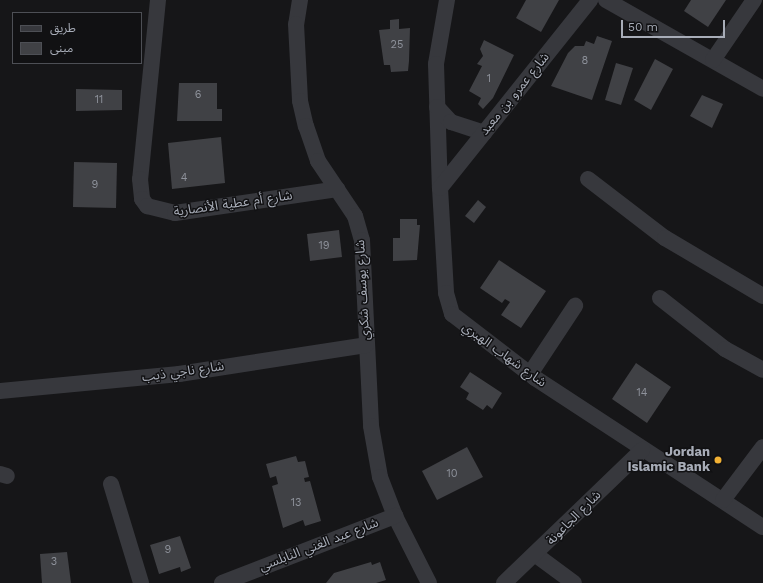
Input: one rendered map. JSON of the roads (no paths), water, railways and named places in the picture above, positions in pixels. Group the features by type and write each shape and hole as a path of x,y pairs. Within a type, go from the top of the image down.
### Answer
{"street":[{"name":"شارع أم عطية الأنصارية","path":"158,0 140,179 142,199 147,206 175,213 337,189"},
{"name":"شارع يوسف شكري","path":"300,0 296,24 300,101 311,147 337,189 351,208 361,234 366,345 373,441 380,477 394,516 429,583"},
{"name":"شارع شهاب الهبري","path":"447,0 436,64 440,188 446,293 452,314 530,374 642,450 723,500 763,527"},
{"name":"شارع عمرو بن معبد","path":"440,188 590,0"},
{"path":"606,0 763,89"},
{"path":"713,60 754,0"},
{"path":"437,107 451,122 484,133"},
{"path":"588,178 665,238 763,296"},
{"path":"660,298 730,352 763,370"},
{"path":"530,374 575,306"},
{"name":"شارع ناجي ذيب","path":"0,391 179,374 366,345"},
{"path":"723,500 763,447"},
{"name":"شارع الجاعونة","path":"504,583 536,555 642,450"},
{"path":"111,484 141,583"},
{"name":"شارع عبد الغني النابلسي","path":"222,583 394,516"},
{"path":"536,555 574,583"}],"place":[{"name":"Jordan Islamic Bank","path":"718,460"}]}
